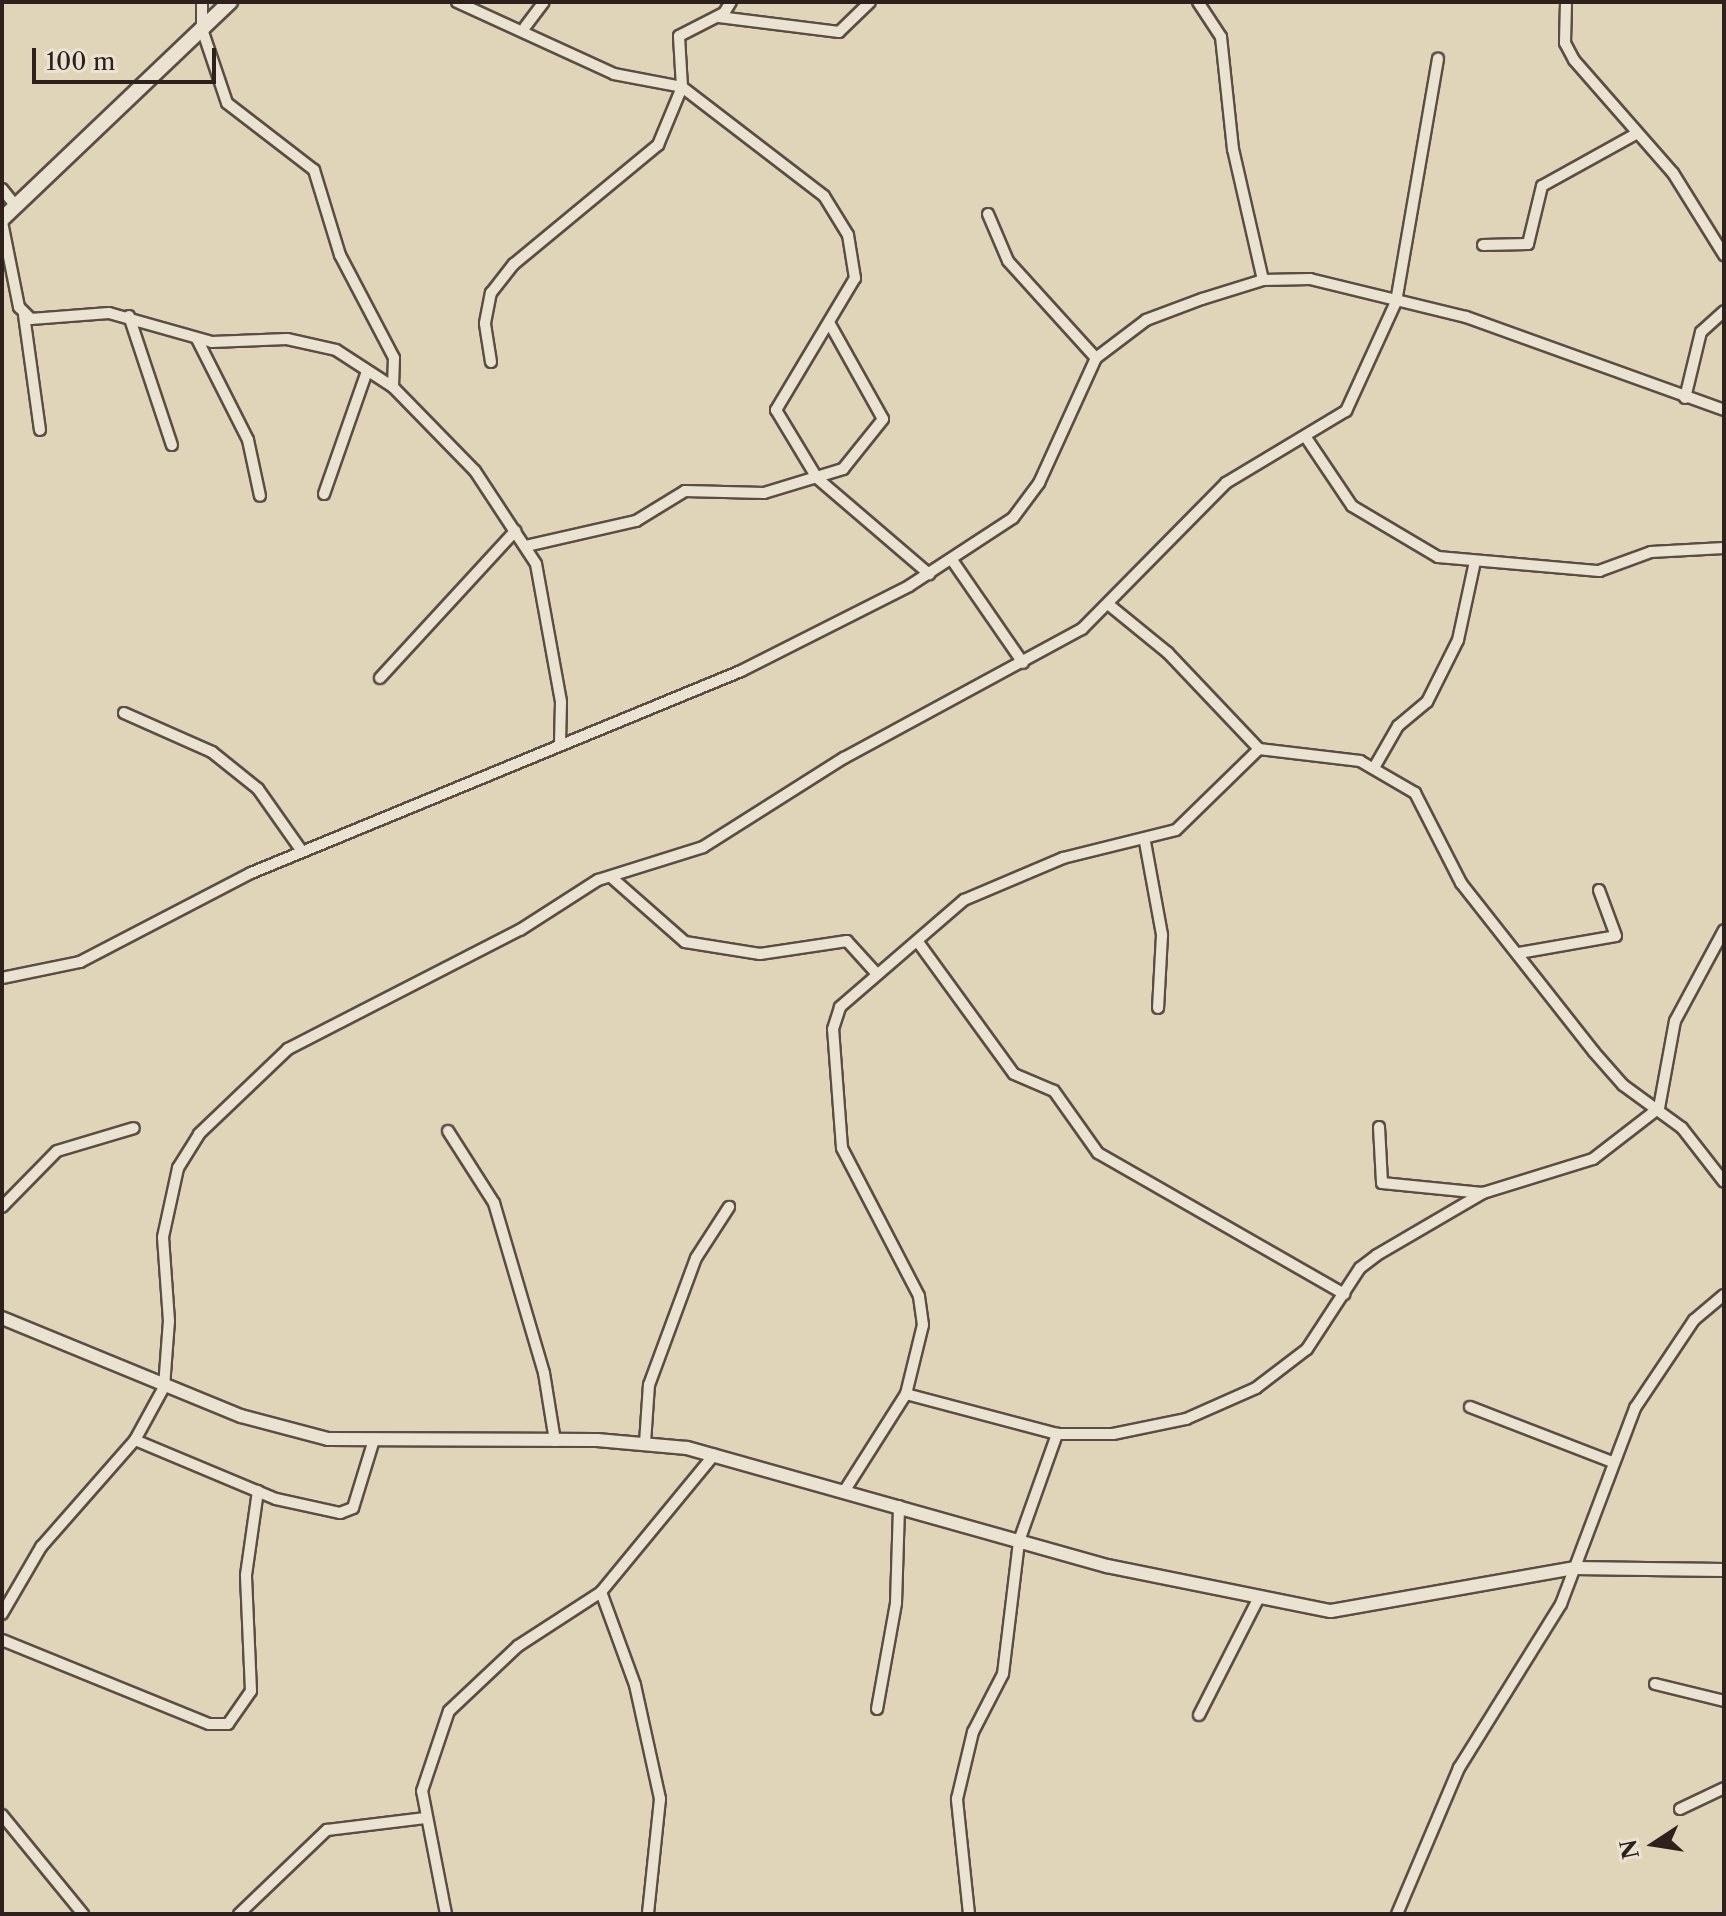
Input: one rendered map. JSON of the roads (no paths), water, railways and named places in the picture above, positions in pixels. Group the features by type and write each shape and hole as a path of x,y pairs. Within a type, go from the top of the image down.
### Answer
{"main road":[{"path":"2,221 230,2"}],"street":[{"path":"202,2 202,29 227,103 314,170 340,255 389,346 393,387"},
{"path":"457,2 525,27 614,74 682,87 791,166 838,215 855,278 830,324 777,400 781,423 817,478 929,574"},
{"path":"525,27 544,2"},
{"path":"491,362 485,311 491,293 514,264 658,145 682,87 679,36 717,17 731,2"},
{"path":"717,17 839,32 870,2"},
{"path":"1198,2 1221,37 1233,149 1263,280"},
{"path":"1566,2 1565,43 1574,60 1673,173 1724,255"},
{"path":"2,1614 41,1547 135,1440 164,1387 169,1321 163,1237 178,1168 199,1134 288,1049 611,877 703,847 844,758 1082,629 1226,483 1305,436 1359,396 1396,302 1438,59"},
{"path":"1483,245 1528,244 1542,186 1636,134"},
{"path":"2,189 16,206"},
{"path":"988,214 1008,261 1096,358"},
{"path":"2,221 24,315 40,430"},
{"path":"2,978 80,962 301,850 741,671 929,574 1013,518 1039,483 1096,358 1146,320 1263,280 1310,279 1466,317 1724,410"},
{"path":"1685,398 1701,332 1724,311"},
{"path":"24,315 129,316 197,339 287,339 336,350 393,387 413,415 466,460 526,546 548,612 560,744"},
{"path":"129,316 172,445"},
{"path":"526,546 636,521 695,489 764,493 843,469 883,419 830,324"},
{"path":"197,339 248,440 260,496"},
{"path":"324,494 367,371"},
{"path":"1305,436 1352,506 1382,530 1474,566 1599,571 1651,552 1724,548"},
{"path":"380,678 515,531"},
{"path":"952,560 1023,663"},
{"path":"1375,766 1398,726 1433,690 1458,640 1474,566"},
{"path":"1108,604 1168,653 1259,749 1375,766 1415,793 1461,883 1611,1074 1659,1108 1724,1182"},
{"path":"124,713 212,752 258,789 301,850"},
{"path":"845,1490 906,1394 923,1325 919,1296 854,1177 838,1128 835,1017 877,974 992,885 1085,851 1145,842 1186,823 1259,749"},
{"path":"1145,842 1162,935 1158,1008"},
{"path":"611,877 685,942 760,954 847,941 877,974"},
{"path":"1519,953 1616,936 1599,890"},
{"path":"906,1394 1057,1434 1113,1434 1186,1419 1256,1388 1307,1349 1344,1294 1377,1255 1483,1193 1593,1159 1659,1108 1675,1021 1724,930"},
{"path":"918,942 1014,1074 1054,1091 1098,1153 1344,1294"},
{"path":"1379,1127 1382,1183 1483,1193"},
{"path":"2,1207 57,1151 134,1128"},
{"path":"448,1131 497,1211 544,1373 555,1441"},
{"path":"645,1443 649,1385 696,1258 729,1207"},
{"path":"1397,1914 1459,1768 1553,1620 1575,1568 1610,1461 1657,1371 1694,1320 1724,1295"},
{"path":"2,1318 164,1387 287,1430 373,1443 645,1443 714,1455 1019,1541 1258,1599 1355,1611 1575,1568 1724,1570"},
{"path":"1470,1407 1610,1461"},
{"path":"969,1914 957,1799 973,1732 1003,1674 1019,1541 1057,1434"},
{"path":"135,1440 258,1491 348,1512 373,1443"},
{"path":"446,1914 425,1818 424,1768 449,1711 518,1646 601,1592 714,1455"},
{"path":"2,1640 209,1724 228,1724 251,1691 246,1575 258,1491"},
{"path":"877,1709 896,1603 899,1506"},
{"path":"601,1592 635,1685 660,1799 648,1914"},
{"path":"1199,1715 1258,1599"},
{"path":"1655,1684 1724,1701"},
{"path":"1680,1809 1724,1788"},
{"path":"2,1815 83,1914"},
{"path":"239,1914 327,1830 425,1818"}]}
